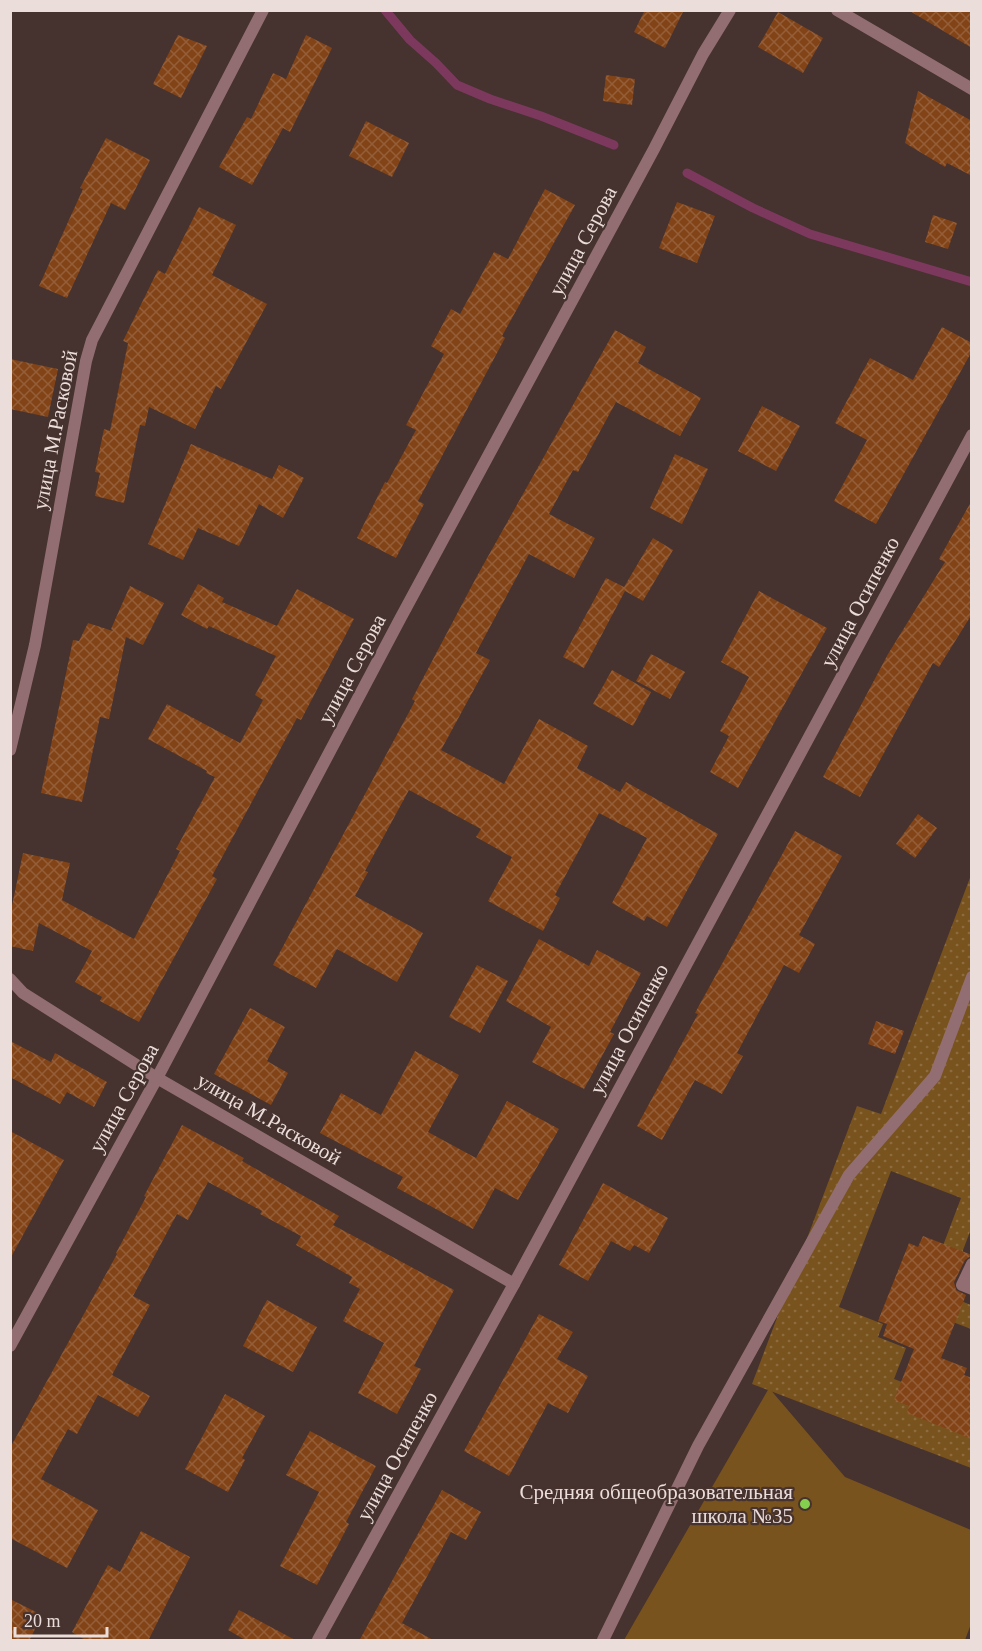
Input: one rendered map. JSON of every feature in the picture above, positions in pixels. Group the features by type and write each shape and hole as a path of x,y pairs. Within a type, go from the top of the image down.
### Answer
{"street":[{"name":"улица М.Расковой","path":"10,750 35,645 86,361 92,340 263,10"},
{"name":"улица Серова","path":"10,1346 157,1077 703,54 730,10"},
{"path":"837,10 972,89"},
{"name":"улица Осипенко","path":"318,1641 514,1284 972,435"},
{"path":"603,1641 698,1446 849,1175 935,1076 972,977"},
{"name":"улица М.Расковой","path":"10,979 23,993 157,1077 514,1284"},
{"path":"972,1264 962,1286 972,1289"}],"shaded area":[{"path":"971,875 971,1229 946,1295 971,1305 971,1329 919,1309 961,1198 891,1171 839,1307 883,1324 878,1337 906,1348 894,1379 971,1408 971,1468 752,1384 857,1106 881,1114"},
{"name":"Средняя общеобразовательная школа №35","path":"769,1388 845,1477 971,1530 971,1624 965,1640 624,1640"}],"building":[{"path":"645,10 684,10 665,48 634,32"},
{"path":"908,10 972,10 972,48"},
{"path":"778,12 823,38 803,73 758,47"},
{"path":"178,35 207,46 181,98 153,84"},
{"path":"306,35 332,48 290,132 283,128 252,185 219,167 247,117 251,119 273,73 286,79"},
{"path":"606,75 635,79 632,105 603,101"},
{"path":"918,91 972,121 972,176 947,163 945,167 905,143"},
{"path":"366,121 409,143 392,177 349,156"},
{"path":"106,138 150,160 125,210 111,203 67,298 39,286 83,189 80,188"},
{"path":"545,189 575,205 502,336 505,338 418,501 424,504 396,558 357,538 385,482 387,483 416,430 406,425 444,354 431,346 451,309 460,314 494,252 508,259"},
{"path":"677,202 715,216 697,263 659,248"},
{"path":"199,207 236,225 212,275 267,304 221,389 216,386 195,429 149,407 145,426 140,425 124,503 95,496 100,473 95,472 104,429 110,431 128,343 123,341 158,270 165,274"},
{"path":"933,215 957,223 948,249 925,242"},
{"path":"942,327 972,343 972,351 876,524 834,501 867,440 835,423 870,358 913,380"},
{"path":"615,330 646,347 638,363 701,398 680,436 616,402 578,472 573,470 549,514 595,538 574,578 529,554 476,653 490,660 441,750 504,784 539,719 588,746 577,768 620,792 626,782 718,834 667,927 647,916 644,921 612,903 647,838 599,813 555,895 560,898 543,931 488,901 512,857 476,837 481,829 409,790 365,871 368,872 355,896 423,933 397,982 337,949 316,988 273,965 415,701 412,699 477,576"},
{"path":"10,359 58,369 48,417 10,409"},
{"path":"762,406 800,426 776,471 738,451"},
{"path":"191,444 272,479 279,465 304,478 283,518 259,504 239,546 198,528 183,560 148,544"},
{"path":"675,454 708,469 682,524 650,508"},
{"path":"972,500 972,614 939,667 933,663 860,797 823,777 888,654 945,562 939,559"},
{"path":"653,538 673,550 643,601 625,591 584,668 563,657 606,578 624,587"},
{"path":"198,584 224,598 222,602 277,626 297,589 354,619 301,720 297,718 212,876 217,879 139,1022 100,1001 102,997 75,982 92,951 39,923 33,951 10,946 10,915 23,853 70,863 62,900 134,939 180,851 176,849 215,777 148,739 167,704 240,743 263,700 255,695 276,656 209,626 207,629 181,615"},
{"path":"130,586 164,603 143,645 126,637 109,719 100,717 82,802 41,793 73,640 79,641 88,623 113,631 111,629"},
{"path":"759,591 827,628 738,788 710,772 729,736 720,731 749,677 721,662"},
{"path":"651,654 685,672 670,699 636,681"},
{"path":"612,670 651,692 633,726 593,704"},
{"path":"918,814 937,828 915,858 896,844"},
{"path":"795,831 842,856 799,935 815,944 799,973 784,965 737,1053 743,1056 722,1094 695,1080 662,1140 637,1126 698,1014 695,1013"},
{"path":"539,939 589,966 597,950 641,973 610,1032 614,1034 584,1089 532,1062 551,1027 506,1001"},
{"path":"477,965 508,981 480,1033 449,1017"},
{"path":"250,1008 285,1027 267,1061 288,1073 271,1105 214,1074"},
{"path":"876,1021 904,1031 895,1054 868,1044"},
{"path":"10,1041 51,1062 55,1053 107,1082 94,1107 67,1092 60,1104 10,1077"},
{"path":"415,1051 459,1075 428,1132 476,1158 507,1101 559,1129 518,1200 495,1188 473,1229 397,1188 403,1177 320,1133 341,1093 381,1115"},
{"path":"182,1125 244,1158 242,1161 339,1216 333,1225 454,1290 414,1366 421,1369 397,1414 358,1393 384,1343 343,1321 360,1289 349,1283 352,1277 296,1245 301,1236 260,1214 262,1211 208,1182 188,1220 177,1214 133,1296 150,1305 112,1375 150,1396 138,1417 98,1395 77,1434 68,1429 41,1479 98,1510 67,1568 10,1538 10,1448 117,1254 146,1197 144,1196"},
{"path":"10,1131 64,1160 10,1259"},
{"path":"603,1183 668,1218 649,1253 634,1245 630,1251 611,1241 588,1281 559,1265"},
{"path":"923,1236 972,1255 965,1260 954,1282 956,1290 966,1295 941,1358 967,1368 964,1375 972,1378 972,1439 907,1413 909,1406 894,1400 914,1349 883,1336 887,1324 878,1321 909,1243 918,1247"},
{"path":"267,1300 317,1327 293,1372 243,1346"},
{"path":"539,1314 573,1332 557,1359 588,1376 568,1413 548,1403 509,1476 464,1451"},
{"path":"225,1394 265,1416 242,1458 245,1460 228,1492 185,1469"},
{"path":"310,1431 376,1466 346,1522 349,1524 317,1585 280,1566 319,1492 286,1475"},
{"path":"442,1490 481,1512 466,1540 451,1532 402,1623 435,1641 359,1641"},
{"path":"141,1531 190,1557 148,1641 87,1641 72,1632 108,1565 120,1572"},
{"path":"10,1599 42,1615 29,1641 10,1641"},
{"path":"239,1610 297,1641 247,1641 228,1630"}],"waterway":[{"path":"385,10 410,40 457,85 614,145"},
{"path":"687,173 753,208 810,234 972,282"}],"place":[{"name":"Средняя общеобразовательная школа №35","path":"805,1504"}]}
